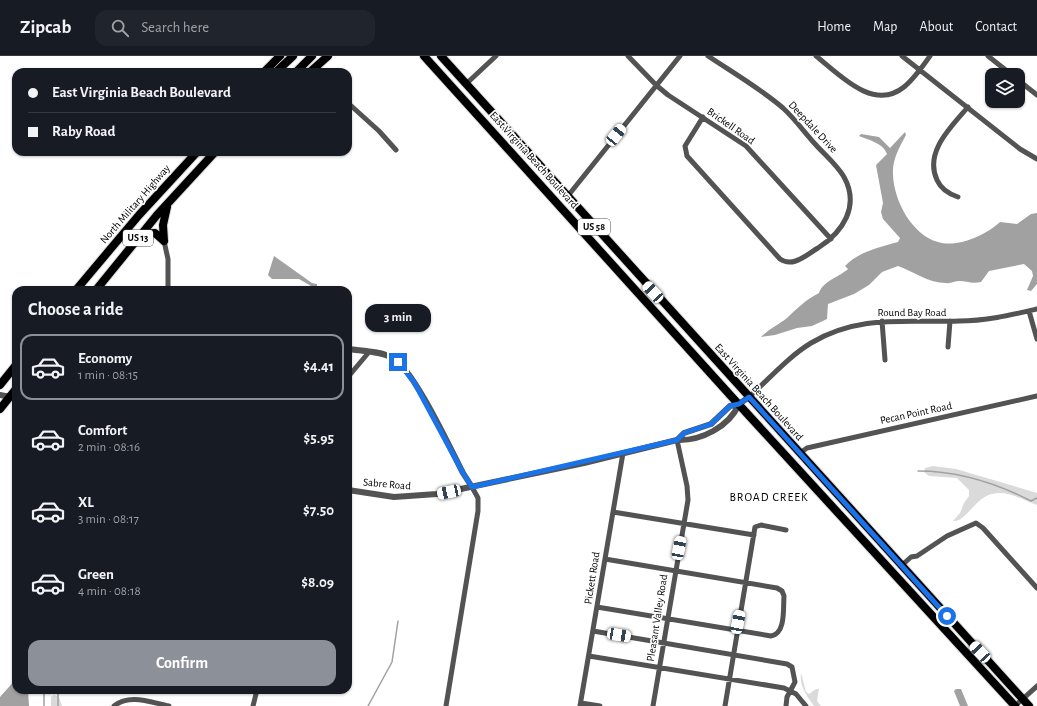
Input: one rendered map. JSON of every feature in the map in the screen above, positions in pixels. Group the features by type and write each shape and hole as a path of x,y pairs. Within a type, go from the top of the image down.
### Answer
{"main road":[{"path":"268,68 280,56"},
{"path":"280,68 293,56"},
{"path":"300,68 312,56"},
{"path":"317,68 328,56"},
{"path":"418,56 444,77"},
{"name":"East Virginia Beach Boulevard","path":"424,56 1015,706"},
{"name":"East Virginia Beach Boulevard","path":"441,56 1029,706"},
{"name":"North Military Highway","path":"79,286 139,215 193,156"},
{"name":"US 13","path":"99,286 167,204 211,156"},
{"path":"164,241 163,225 167,204"},
{"path":"142,234 155,233 164,241"},
{"path":"0,385 12,370"},
{"path":"0,409 12,400"}],"street":[{"path":"466,84 496,56"},
{"name":"Brickell Road","path":"628,56 656,85 734,137 756,156 831,239"},
{"path":"567,197 680,56"},
{"name":"Deepdale Drive","path":"703,117 685,146 687,156 780,259 787,262 794,262 831,239 844,224 849,210 850,196 844,176 783,109 708,56"},
{"path":"816,56 859,90 872,94 888,94 901,89 920,70 930,56"},
{"path":"902,56 1020,149 1037,159"},
{"path":"988,56 1003,68"},
{"path":"1025,86 1037,95"},
{"path":"352,107 379,131 396,150"},
{"path":"958,197 947,192 939,184 935,174 934,162 940,142 968,107"},
{"path":"164,241 168,259 168,286"},
{"name":"Round Bay Road","path":"623,453 677,440 684,433 711,424 730,406 739,404 749,397 792,358 811,344 841,331 882,321 985,320 1037,309"},
{"path":"1029,311 1037,339"},
{"path":"882,321 885,360"},
{"path":"948,347 950,321"},
{"path":"352,350 393,358 409,374 478,498 478,511 446,706"},
{"path":"352,372 369,352"},
{"path":"0,395 12,398"},
{"name":"Pecan Point Road","path":"800,453 807,448 886,429 1037,396"},
{"name":"Pleasant Valley Road","path":"653,706 688,494 677,440"},
{"name":"Sabre Road","path":"352,491 401,497 438,494 623,453"},
{"name":"Pickett Road","path":"580,704 623,453"},
{"path":"613,512 754,535"},
{"path":"901,566 911,557 917,556 947,536 976,523 983,528 1037,588"},
{"path":"725,706 755,527 760,525 786,530"},
{"path":"597,607 771,636 778,634 781,628 783,594 780,590 605,559"},
{"path":"593,631 789,665 792,667 795,682 787,697 786,706"},
{"path":"589,656 784,688 791,691 806,706"},
{"path":"1015,706 1037,686"},
{"path":"253,706 255,694"},
{"path":"114,706 122,700 134,699 170,706"},
{"path":"580,704 600,706"}],"shaded area":[{"path":"905,132 906,135 895,159 893,175 894,185 901,206 913,225 920,232 938,242 954,243 963,242 980,236 1000,222 1017,224 1031,214 1037,213 1037,284 1031,291 1027,290 1033,276 1032,271 1024,264 989,271 981,282 974,283 959,281 939,283 898,266 882,272 869,285 854,294 828,304 827,319 812,326 797,328 775,335 761,337 787,318 806,301 819,293 824,285 848,269 845,266 850,261 870,251 898,242 900,238 883,219 881,212 883,203 876,165 887,154 879,145 859,136 861,134 879,137 890,148"},
{"path":"274,256 312,283 317,284 317,286 311,286 299,279 272,279 268,275"},
{"path":"933,466 956,469 1037,493 1037,505 1009,494 992,494 981,500 962,518 957,521 953,521 960,513 969,496 969,490 957,478 929,476 924,472 925,468"},
{"path":"801,673 806,692 809,694 816,689 819,689 817,701 821,706 814,706 806,695 802,687"},
{"path":"12,684 12,694 28,694 29,706 0,706 0,697"},
{"path":"956,689 961,689 968,706 960,706 954,691"},
{"path":"54,695 59,697 62,706 51,706 51,697"}],"waterway":[{"path":"918,471 948,473 976,479 1031,501 1037,498"},
{"path":"368,706 392,662 398,621"},
{"path":"44,694 44,706"},
{"path":"58,694 58,706"}],"district":[{"name":"BROAD CREEK","path":"769,497"}],"route":[{"path":"398,362 404,367 414,382 472,487 536,472 584,463 677,440 684,433 695,431 711,424 730,406 739,404 749,397 947,616"}]}
